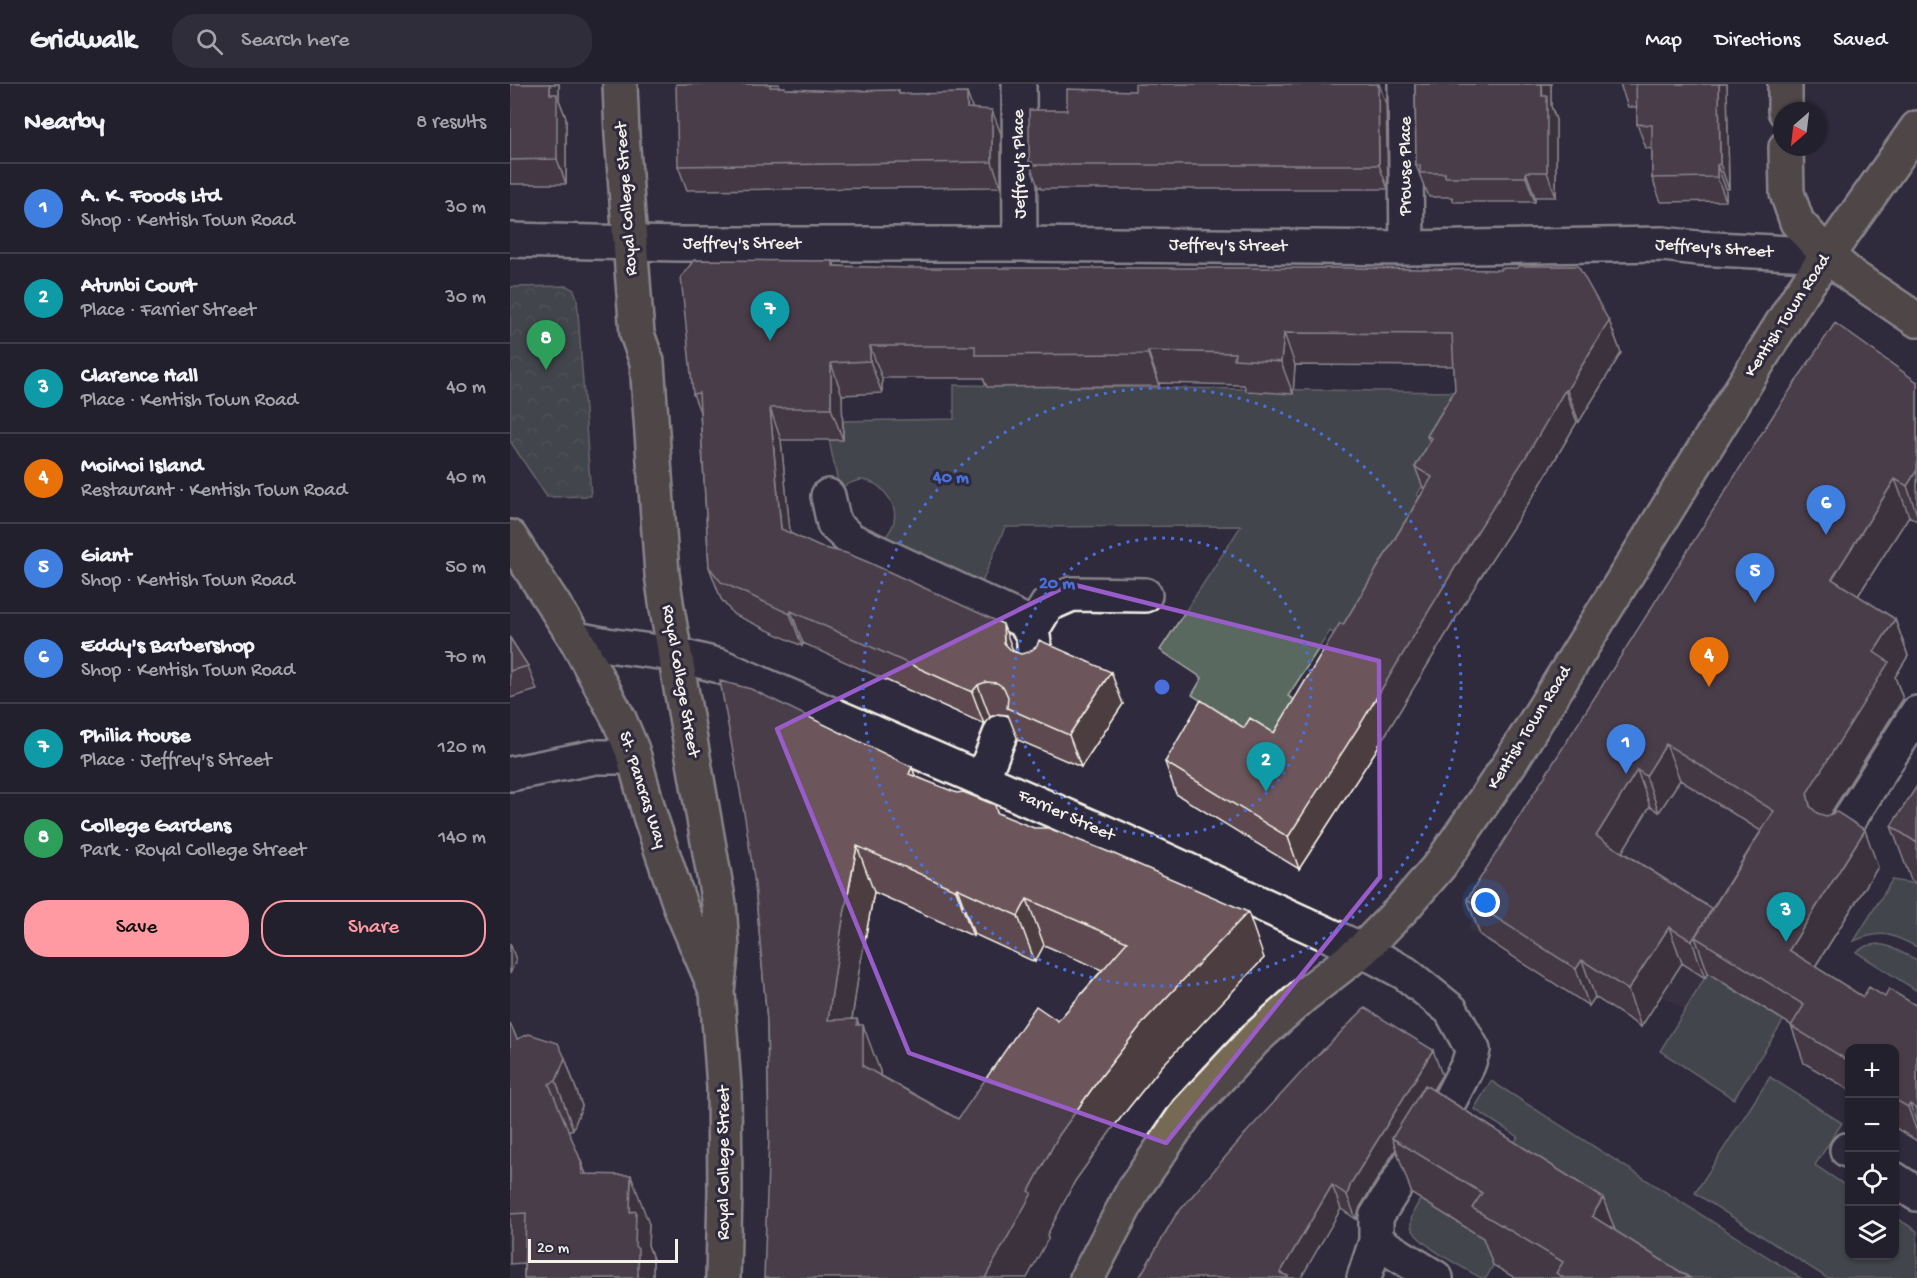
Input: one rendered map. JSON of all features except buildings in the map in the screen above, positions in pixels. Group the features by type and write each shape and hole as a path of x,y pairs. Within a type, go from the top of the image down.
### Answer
{"main road":[{"name":"Royal College Street","path":"620,84 629,242 637,334 647,362 662,574 673,654 719,904 722,947 717,992 724,1087 723,1278"},
{"path":"1785,84 1785,102"},
{"name":"Kentish Town Road","path":"1087,1278 1134,1189 1187,1112 1255,1039 1303,996 1362,950 1403,908 1440,865 1510,763 1799,297 1917,128"},
{"path":"1786,156 1787,193 1797,222 1827,255 1853,277 1917,320"},
{"name":"St. Pancras Way","path":"510,537 576,639 619,719 634,757 681,908 717,992"}],"street":[{"name":"Jeffrey's Place","path":"1019,84 1020,244"},
{"name":"Prowse Place","path":"1405,84 1407,248"},
{"name":"Jeffrey's Street","path":"510,240 1407,248 1663,244 1827,255"},
{"path":"828,496 834,524 851,540 1022,620 1032,630 1033,666"},
{"path":"1032,630 1047,605 1072,594 1145,596"},
{"name":"Farrier Street","path":"576,639 711,662 1107,834 1362,950 1405,974 1451,1010 1473,1050 1455,1091 1376,1217 1376,1241"},
{"path":"1840,834 1917,713"},
{"path":"982,780 1001,732"},
{"path":"510,774 595,757 634,757"},
{"path":"1899,1182 1917,1194"},
{"path":"1364,1278 1376,1241 1436,1278"}],"highlighted area":[{"path":"1071,584 1379,661 1380,877 1166,1143 909,1053 777,729"}],"shaded area":[{"path":"1589,731 1784,801 1725,945 1685,1010 1615,967 1535,970 1467,929"}],"green space":[{"path":"567,286 574,290 577,298 591,496 547,497 510,441 510,287"},
{"path":"954,385 1456,392 1446,448 1417,495 1424,500 1341,638 1330,631 1288,696 1304,706 1277,750 1192,695 1202,678 1160,650 1241,526 1005,527 980,587 882,542 891,530 894,521 895,514 890,500 881,489 869,481 859,480 839,488 829,440 843,439 843,421 954,419"},
{"path":"1892,880 1917,884 1917,947 1893,936 1879,934 1854,941"},
{"path":"1877,944 1888,946 1917,960 1917,991 1856,952 1866,946"},
{"path":"1719,955 1729,987 1772,1013 1793,1005 1734,1099 1660,1051"},
{"path":"1770,1077 1842,1123 1815,1165 1845,1185 1845,1260 1899,1260 1899,1220 1917,1231 1917,1278 1827,1278 1695,1193"},
{"path":"1491,1081 1801,1278 1610,1278 1499,1165 1518,1137 1474,1109"},
{"path":"1423,1195 1502,1250 1486,1278 1481,1278 1430,1247 1414,1232 1411,1225 1412,1217"}],"place":[{"name":"Philia House","path":"770,341"},
{"name":"College Gardens","path":"546,370"},
{"name":"Eddy's Barbershop","path":"1826,535"},
{"name":"Giant","path":"1755,603"},
{"name":"MoiMoi Island","path":"1709,687"},
{"name":"A. K. Foods Ltd","path":"1626,774"},
{"name":"Atunbi Court","path":"1266,792"},
{"name":"Clarence Hall","path":"1786,942"}]}
